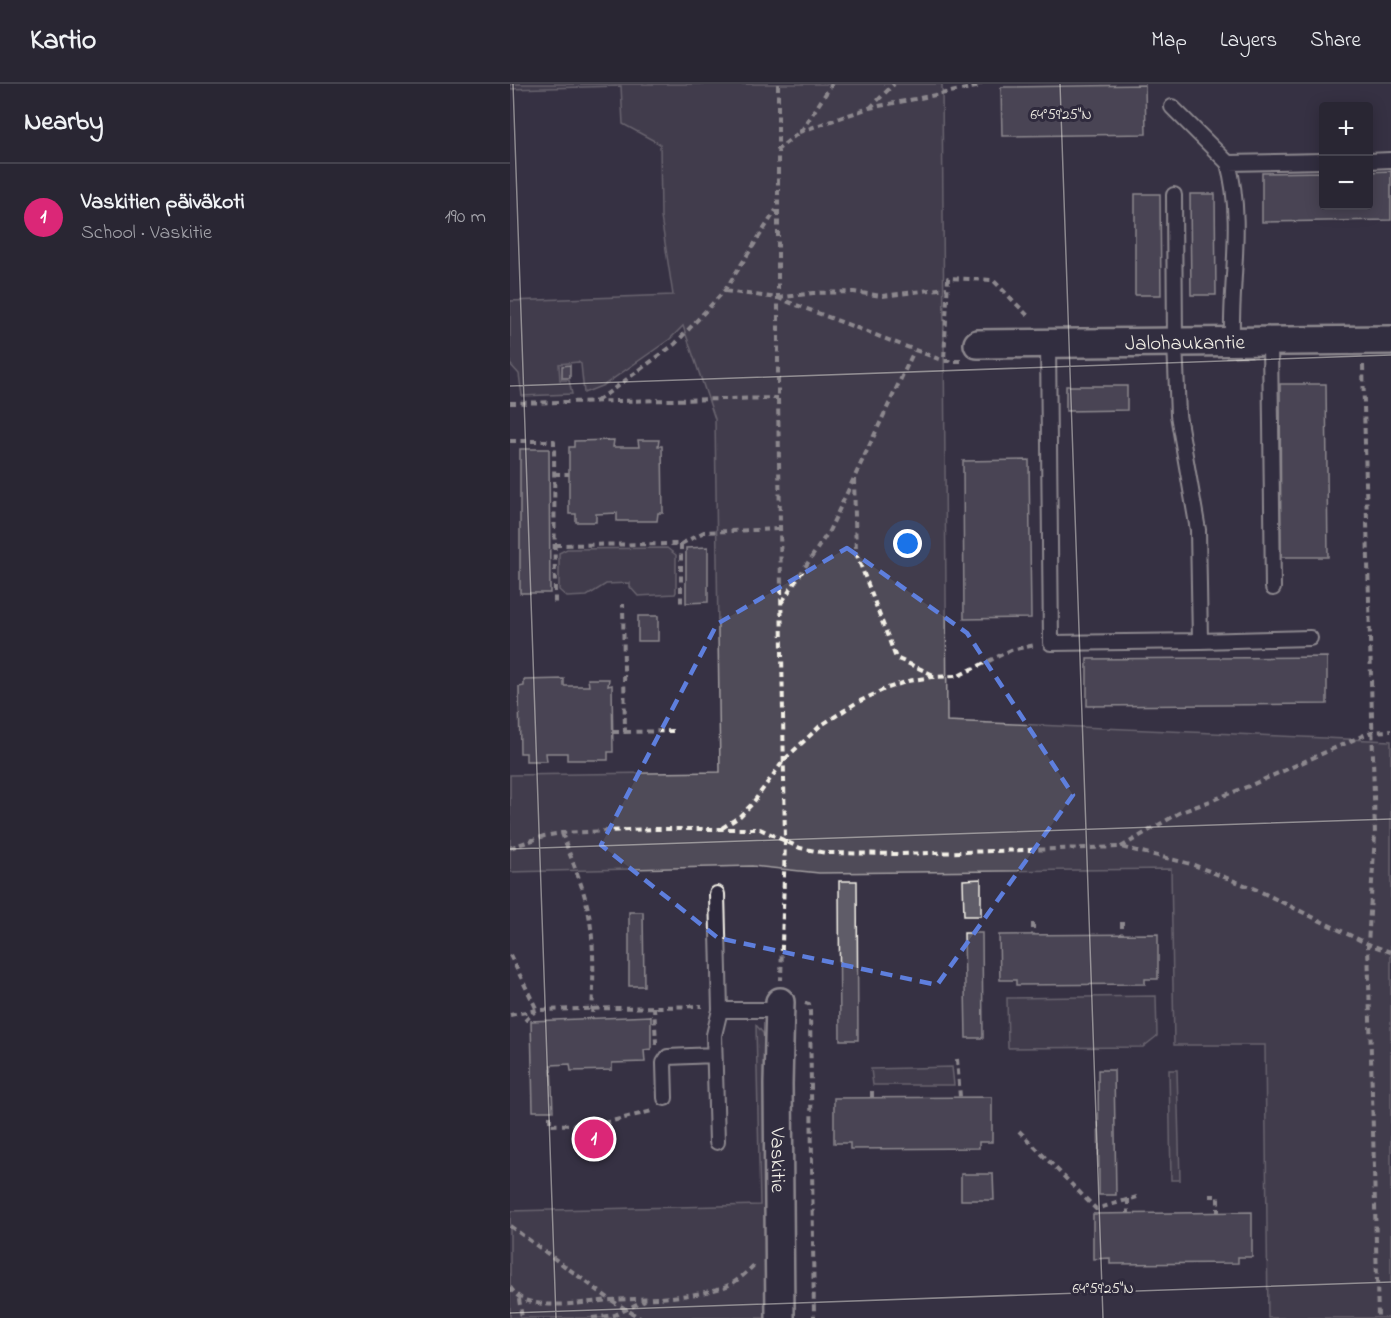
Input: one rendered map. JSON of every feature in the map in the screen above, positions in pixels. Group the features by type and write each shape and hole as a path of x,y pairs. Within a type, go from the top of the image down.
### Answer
{"street":[{"name":"Jalohaukantie","path":"978,344 1391,340"},
{"name":"Vaskitie","path":"780,1006 778,1084 780,1318"}],"lane":[{"path":"1172,107 1228,163 1234,184 1232,341"},
{"path":"1373,161 1391,160"},
{"path":"1228,163 1319,161"},
{"path":"1174,195 1178,415 1198,530 1200,641"},
{"path":"1270,341 1273,588"},
{"path":"1048,343 1051,643 1310,638"},
{"path":"717,894 720,1010 714,1035 717,1142"},
{"path":"720,1010 780,1006"},
{"path":"665,1098 664,1063 668,1057 714,1055"}],"path":[{"path":"778,84 778,398 785,841 780,1006 800,1001 809,1004 810,1011 814,1318"},
{"path":"777,151 799,132 832,84"},
{"path":"869,108 894,84"},
{"path":"799,132 869,108 981,86 980,84"},
{"path":"596,402 675,344 725,291 777,210"},
{"path":"778,298 813,293 854,292 882,296 947,288"},
{"path":"725,291 778,298 944,361"},
{"path":"782,603 829,531 914,351"},
{"path":"1363,358 1375,835 1368,944 1378,1318"},
{"path":"510,403 778,398"},
{"path":"510,441 554,441 555,604"},
{"path":"554,474 569,474"},
{"path":"854,478 856,553 896,658 937,676"},
{"path":"555,545 681,544 704,532 780,529"},
{"path":"681,544 681,605"},
{"path":"623,604 625,732"},
{"path":"721,829 739,817 752,804 784,760 820,726 856,703 908,681 937,676 958,676 1011,650 1051,643"},
{"path":"613,732 673,731"},
{"path":"1121,847 1179,813 1250,786 1371,732 1391,731"},
{"path":"510,848 544,836 561,833 721,829 760,829 800,848 826,853 900,854 1121,847 1191,864 1256,890 1312,915 1368,944 1391,952"},
{"path":"561,833 585,897 590,921 592,1018"},
{"path":"1122,922 1122,934"},
{"path":"1033,923 1033,935"},
{"path":"510,955 537,1010"},
{"path":"510,1015 537,1010 699,1005 720,1010"},
{"path":"654,1007 656,1043 666,1043"},
{"path":"525,1021 537,1010"},
{"path":"957,1059 960,1097"},
{"path":"872,1091 872,1098"},
{"path":"550,1116 550,1125 600,1124 653,1110 659,1107 665,1098"},
{"path":"1019,1131 1096,1209 1137,1197"},
{"path":"1209,1196 1218,1196 1218,1212"},
{"path":"1128,1199 1128,1213"},
{"path":"510,1226 611,1300 640,1318"},
{"path":"519,1299 533,1303 557,1304 692,1294 731,1285 744,1276 780,1241"},
{"path":"511,1289 519,1299 522,1318"},
{"path":"592,1318 615,1315 649,1298"}],"highlighted area":[{"path":"847,548 967,633 1073,795 937,985 718,938 601,845 717,624"}],"shaded area":[{"path":"510,84 942,84 947,721 1391,741 1391,1318 1268,1318 1265,1045 1174,1045 1171,869 819,873 752,866 510,872 510,775 720,772 715,419 683,326 670,339 604,385 584,393 581,364 578,362 559,364 560,380 569,380 572,394 522,396 519,374 510,364 510,301 673,295 661,217 660,144 623,124 621,86 510,89"},
{"path":"667,548 676,555 675,594 638,596 630,587 630,583 606,584 587,596 567,597 559,590 559,553 567,549"},
{"path":"1156,996 1157,1036 1143,1047 1008,1048 1007,998"},
{"path":"756,1025 764,1038 767,1318 510,1318 510,1211 760,1205"},
{"path":"952,1067 954,1085 873,1085 871,1069"},
{"path":"1169,1070 1177,1070 1180,1180 1171,1180"}],"building":[{"path":"1145,85 1146,134 1002,136 1001,87"},
{"path":"1391,171 1391,220 1262,222 1262,173 1319,172 1319,210 1373,210 1373,172"},
{"path":"1135,194 1160,194 1161,295 1135,295"},
{"path":"1190,194 1215,194 1216,295 1191,295"},
{"path":"570,365 570,378 562,378 562,366"},
{"path":"1280,384 1326,384 1328,557 1281,557"},
{"path":"1066,386 1127,386 1127,410 1066,411"},
{"path":"614,440 613,447 639,447 638,440 659,440 658,446 662,446 663,513 658,513 657,521 617,521 617,513 596,514 596,522 576,522 576,514 569,514 569,447 574,447 574,441"},
{"path":"520,449 549,449 550,593 520,593"},
{"path":"1029,460 1031,618 964,619 963,461"},
{"path":"708,547 708,602 686,603 686,548"},
{"path":"638,616 658,616 658,641 638,641"},
{"path":"1327,657 1327,704 1087,706 1087,659"},
{"path":"564,679 564,686 589,686 588,679 609,679 608,686 612,685 613,752 608,752 608,760 567,760 567,753 546,753 547,761 526,761 526,753 520,753 519,687 524,686 524,680"},
{"path":"981,879 981,916 964,916 963,880"},
{"path":"839,881 857,881 858,1040 840,1040"},
{"path":"629,912 643,912 644,986 629,986"},
{"path":"964,933 982,933 983,1038 966,1038"},
{"path":"1158,934 1158,979 1145,979 1145,984 1016,985 1016,980 1000,980 999,935"},
{"path":"651,1016 651,1049 644,1050 645,1062 612,1063 612,1070 571,1071 570,1064 551,1065 553,1111 533,1111 531,1021"},
{"path":"1098,1070 1114,1070 1116,1195 1099,1195"},
{"path":"992,1097 992,1142 979,1142 979,1148 850,1149 850,1143 834,1143 834,1098"},
{"path":"961,1174 993,1174 994,1200 961,1200"},
{"path":"1252,1212 1252,1257 1238,1257 1238,1263 1110,1264 1110,1258 1093,1259 1093,1214"}],"place":[{"name":"Vaskitien päiväkoti","path":"594,1139"}]}
